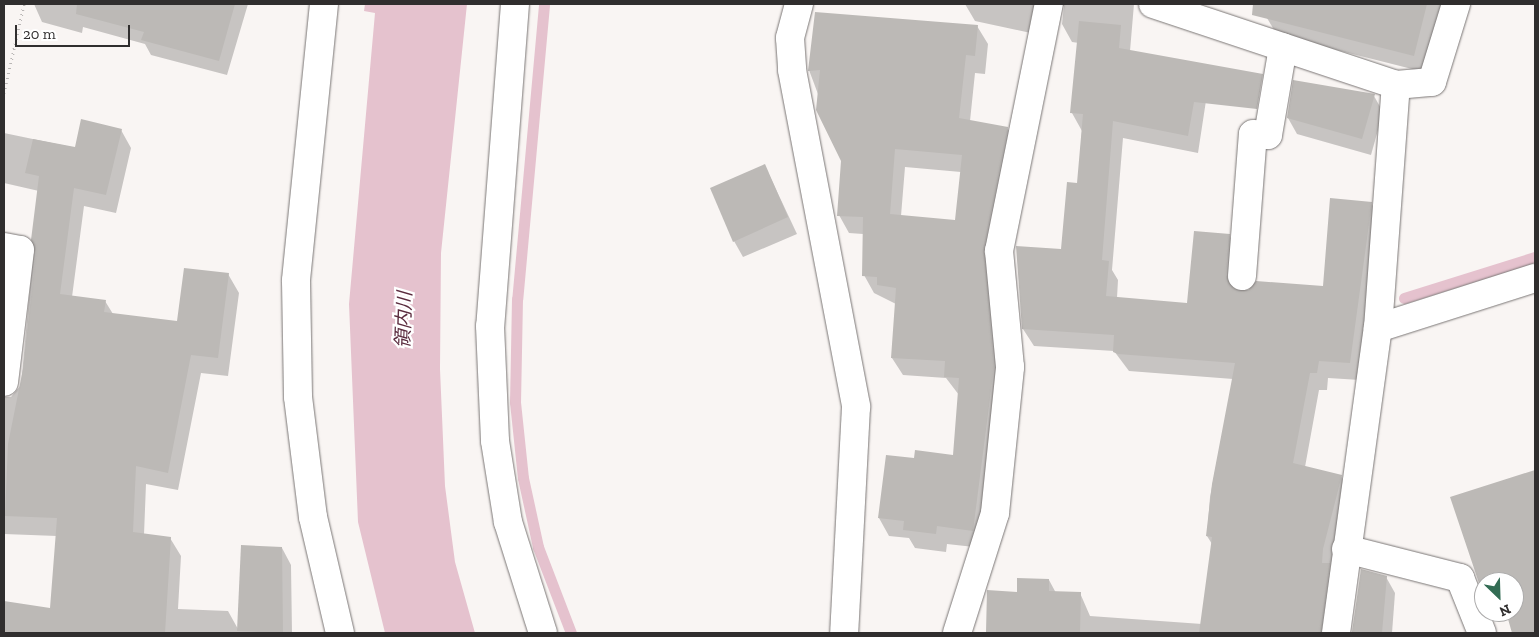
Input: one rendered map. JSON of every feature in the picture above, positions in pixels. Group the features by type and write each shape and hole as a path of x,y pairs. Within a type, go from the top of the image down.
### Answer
{"street":[{"path":"324,4 296,281 298,388 313,517 340,633"},
{"path":"515,4 490,326 494,422 508,522 543,633"},
{"path":"799,4 790,38 792,70 856,407 844,633"},
{"path":"956,633 995,513 1010,367 999,250 1050,4"},
{"path":"1153,4 1396,85 1432,82 1456,4"},
{"path":"1242,276 1253,134 1268,135 1283,47"},
{"path":"1336,633 1346,549 1378,328 1396,85"},
{"path":"4,247 20,250 4,382"},
{"path":"1378,328 1535,278"},
{"path":"1346,549 1460,578 1482,633"}],"path":[{"path":"4,93 24,4"}],"water":[{"name":"領内川","path":"365,4 467,4 441,253 440,369 445,486 455,562 475,633 385,633 358,522 349,304 375,13 364,11"}],"building":[{"path":"77,4 235,4 219,61 141,40 144,32 76,14"},
{"path":"1253,4 1427,4 1414,56 1252,15"},
{"path":"815,12 978,25 975,56 966,55 959,118 1008,127 984,248 994,367 973,531 937,526 936,534 903,530 904,521 878,518 886,455 914,458 915,450 953,455 959,378 944,377 945,361 891,358 896,288 877,285 877,277 862,276 863,217 837,216 841,161 816,110 820,70 808,71","holes":["895,149 962,155 955,220 890,214"]},
{"path":"1079,21 1121,25 1119,48 1263,74 1257,109 1194,102 1188,136 1113,121 1102,260 1109,261 1106,296 1187,303 1194,231 1230,234 1226,275 1234,289 1248,290 1256,281 1323,286 1330,198 1372,202 1350,363 1319,361 1317,373 1310,373 1293,463 1342,475 1323,549 1322,563 1330,563 1321,633 1199,633 1212,537 1206,536 1212,484 1235,363 1118,354 1113,352 1114,335 1022,329 1016,246 1061,249 1067,182 1077,183 1083,114 1070,113"},
{"path":"1293,80 1375,94 1362,139 1287,118"},
{"path":"81,119 122,129 106,195 74,188 60,294 106,300 104,312 177,321 184,268 229,273 218,358 191,355 168,473 136,466 133,532 171,537 165,633 4,633 4,601 50,608 57,518 5,516 8,444 23,369 36,252 31,240 39,176 25,173 33,139 75,147"},
{"path":"765,164 788,217 733,242 710,188"},
{"path":"1535,470 1535,633 1512,633 1509,622 1524,622 1524,572 1475,572 1450,497"},
{"path":"241,545 282,547 283,633 237,631"},
{"path":"1361,569 1387,576 1382,633 1352,632"},
{"path":"1017,578 1049,579 1049,591 1081,592 1080,633 986,632 987,590 1017,592"}],"waterway":[{"path":"544,5 517,299 515,402 523,478 538,547 571,633"},
{"path":"1404,298 1535,257"}]}
